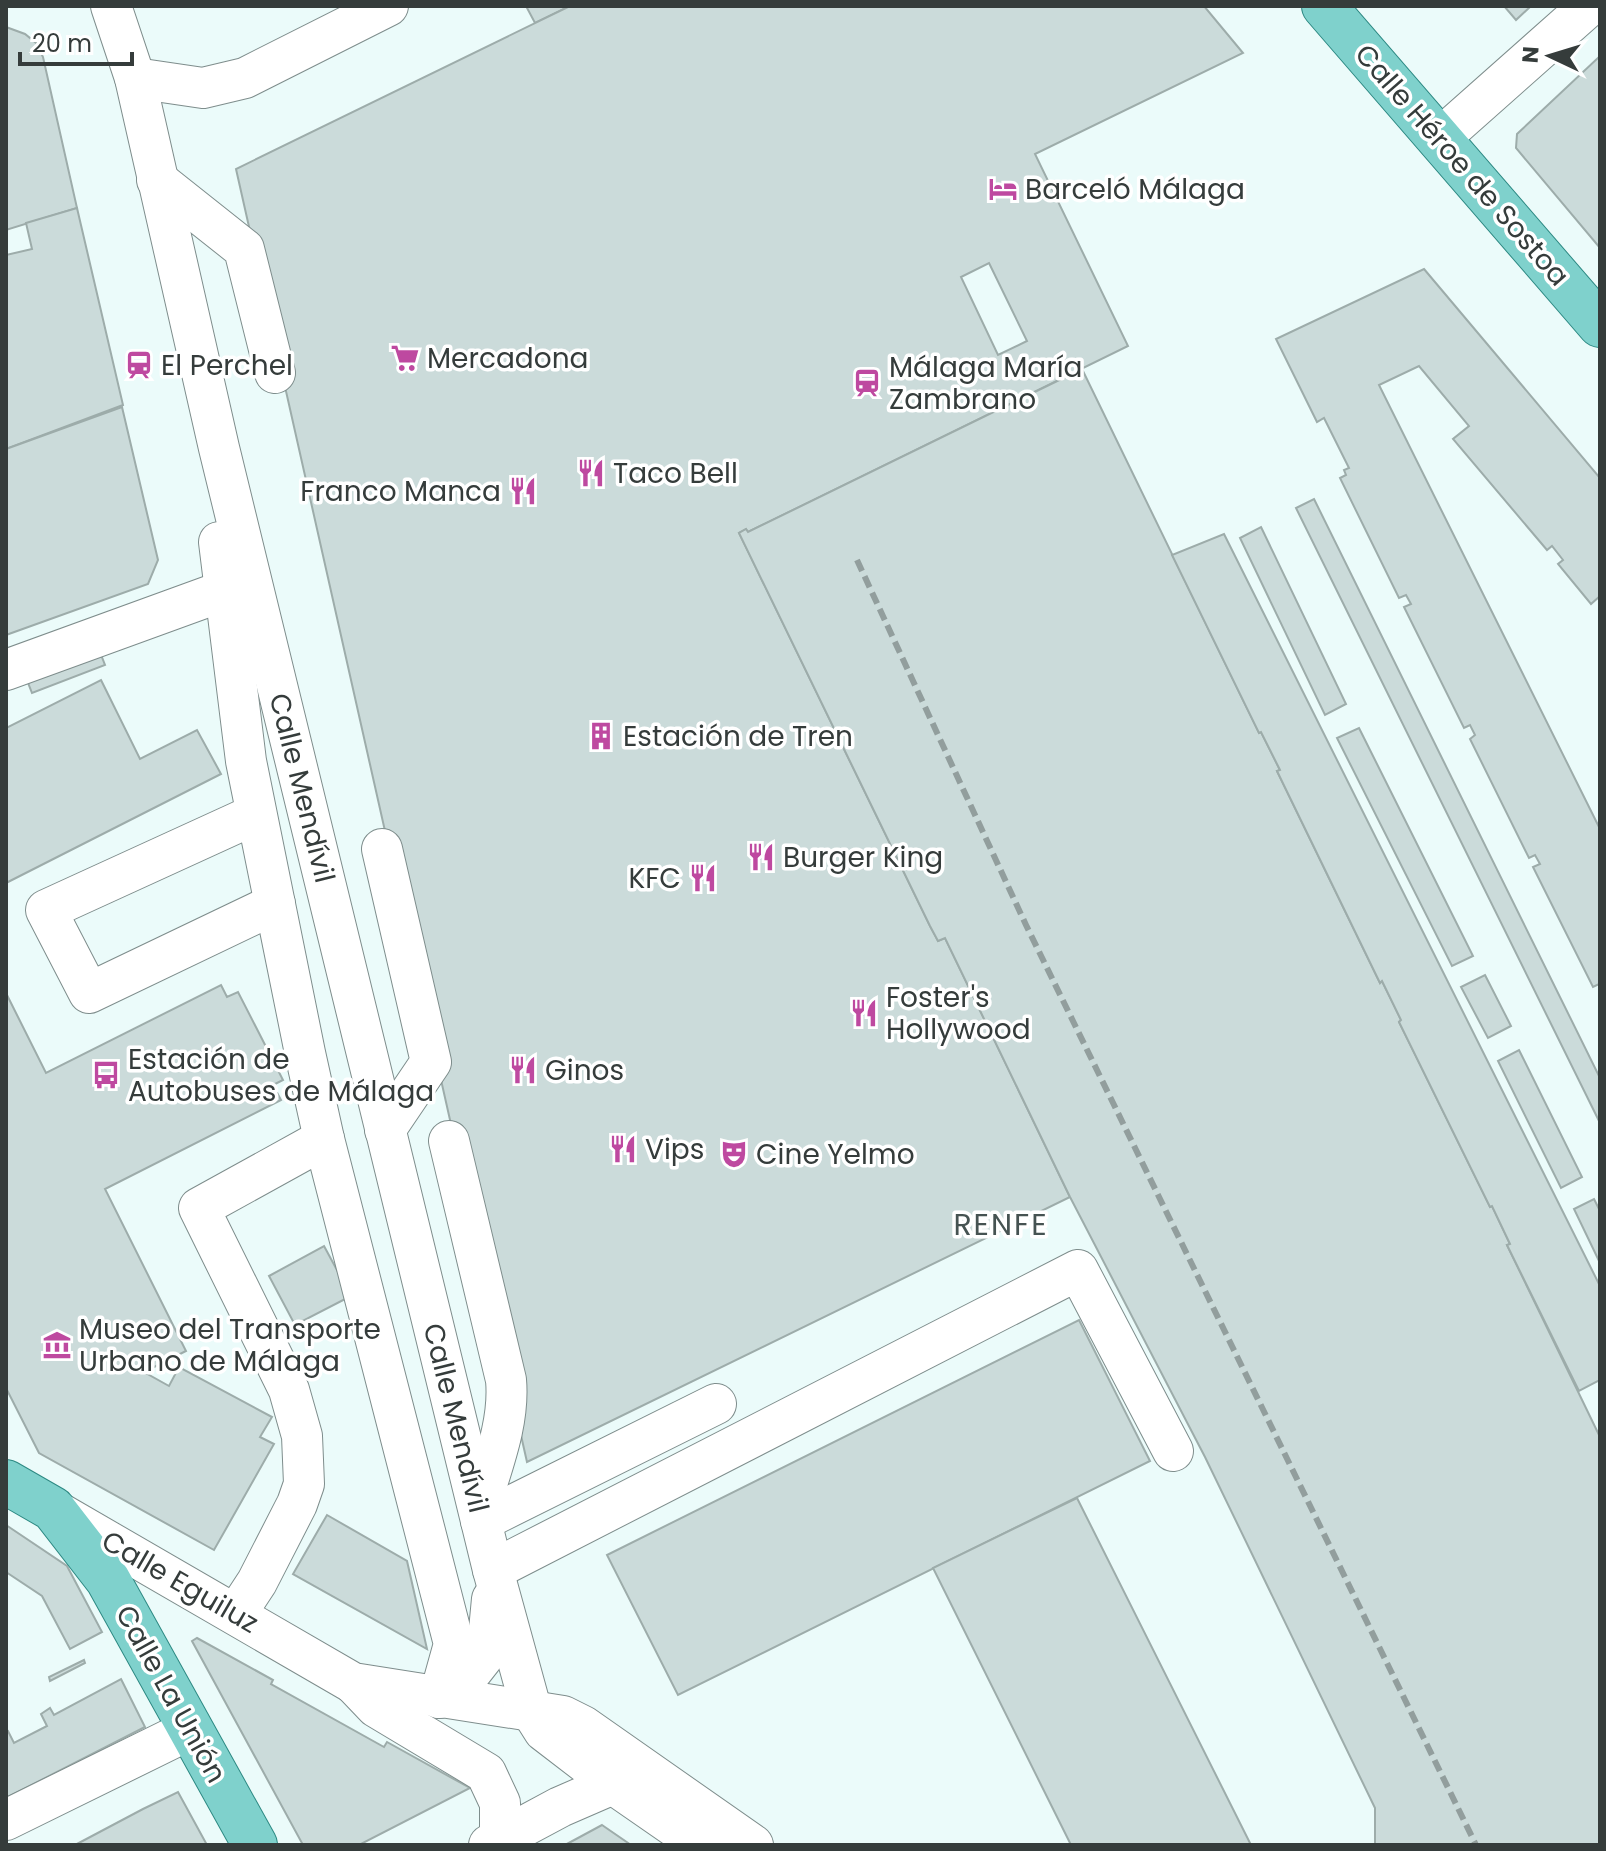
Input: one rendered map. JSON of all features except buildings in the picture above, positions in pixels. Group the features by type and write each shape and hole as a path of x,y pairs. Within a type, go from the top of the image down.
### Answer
{"main road":[{"name":"Calle Héroe de Sostoa","path":"1324,6 1600,325"},
{"name":"Calle Eguiluz","path":"6,1482 53,1509"},
{"name":"Calle La Unión","path":"53,1509 108,1580 255,1845"}],"street":[{"name":"Calle Mendívil","path":"111,6 135,78 219,448 493,1570 532,1712"},
{"path":"135,78 203,88 245,78 388,6"},
{"path":"1438,140 1589,6"},
{"path":"157,180 244,249 275,373"},
{"path":"219,448 211,489 246,761 324,1139 454,1644 439,1698"},
{"path":"6,670 226,590"},
{"path":"256,814 46,910 89,993 275,904"},
{"path":"382,849 431,1062 385,1130"},
{"path":"236,1614 257,1582 297,1504 304,1484 302,1436 289,1390 199,1208 324,1139"},
{"path":"449,1141 506,1380 508,1401 480,1516"},
{"path":"493,1570 1078,1270 1173,1451"},
{"path":"480,1516 716,1404"},
{"name":"Calle Eguiluz","path":"53,1509 353,1683 376,1707 486,1773 500,1803 494,1842"},
{"name":"Calle Mendívil","path":"439,1698 465,1680 487,1652 493,1570"},
{"name":"Calle Eguiluz","path":"353,1683 563,1716 583,1726 753,1845"},
{"path":"532,1712 544,1731 701,1845"},
{"path":"17,1827 191,1729"},
{"path":"494,1842 560,1807 613,1784"}],"railway":[{"path":"857,560 1026,925 1476,1845"}],"place":[{"name":"Barceló Málaga","path":"1003,189"},
{"name":"Mercadona","path":"405,358"},
{"name":"El Perchel","path":"139,365"},
{"name":"Málaga María Zambrano","path":"867,383"},
{"name":"Taco Bell","path":"591,473"},
{"name":"Franco Manca","path":"523,491"},
{"name":"Estación de Tren","path":"601,736"},
{"name":"Burger King","path":"761,857"},
{"name":"KFC","path":"703,878"},
{"name":"Foster's Hollywood","path":"864,1013"},
{"name":"Ginos","path":"523,1070"},
{"name":"Estación de Autobuses de Málaga","path":"106,1075"},
{"name":"Vips","path":"623,1149"},
{"name":"Cine Yelmo","path":"734,1154"},
{"name":"Museo del Transporte Urbano de Málaga","path":"57,1345"}],"district":[{"name":"RENFE","path":"1001,1224"}]}
